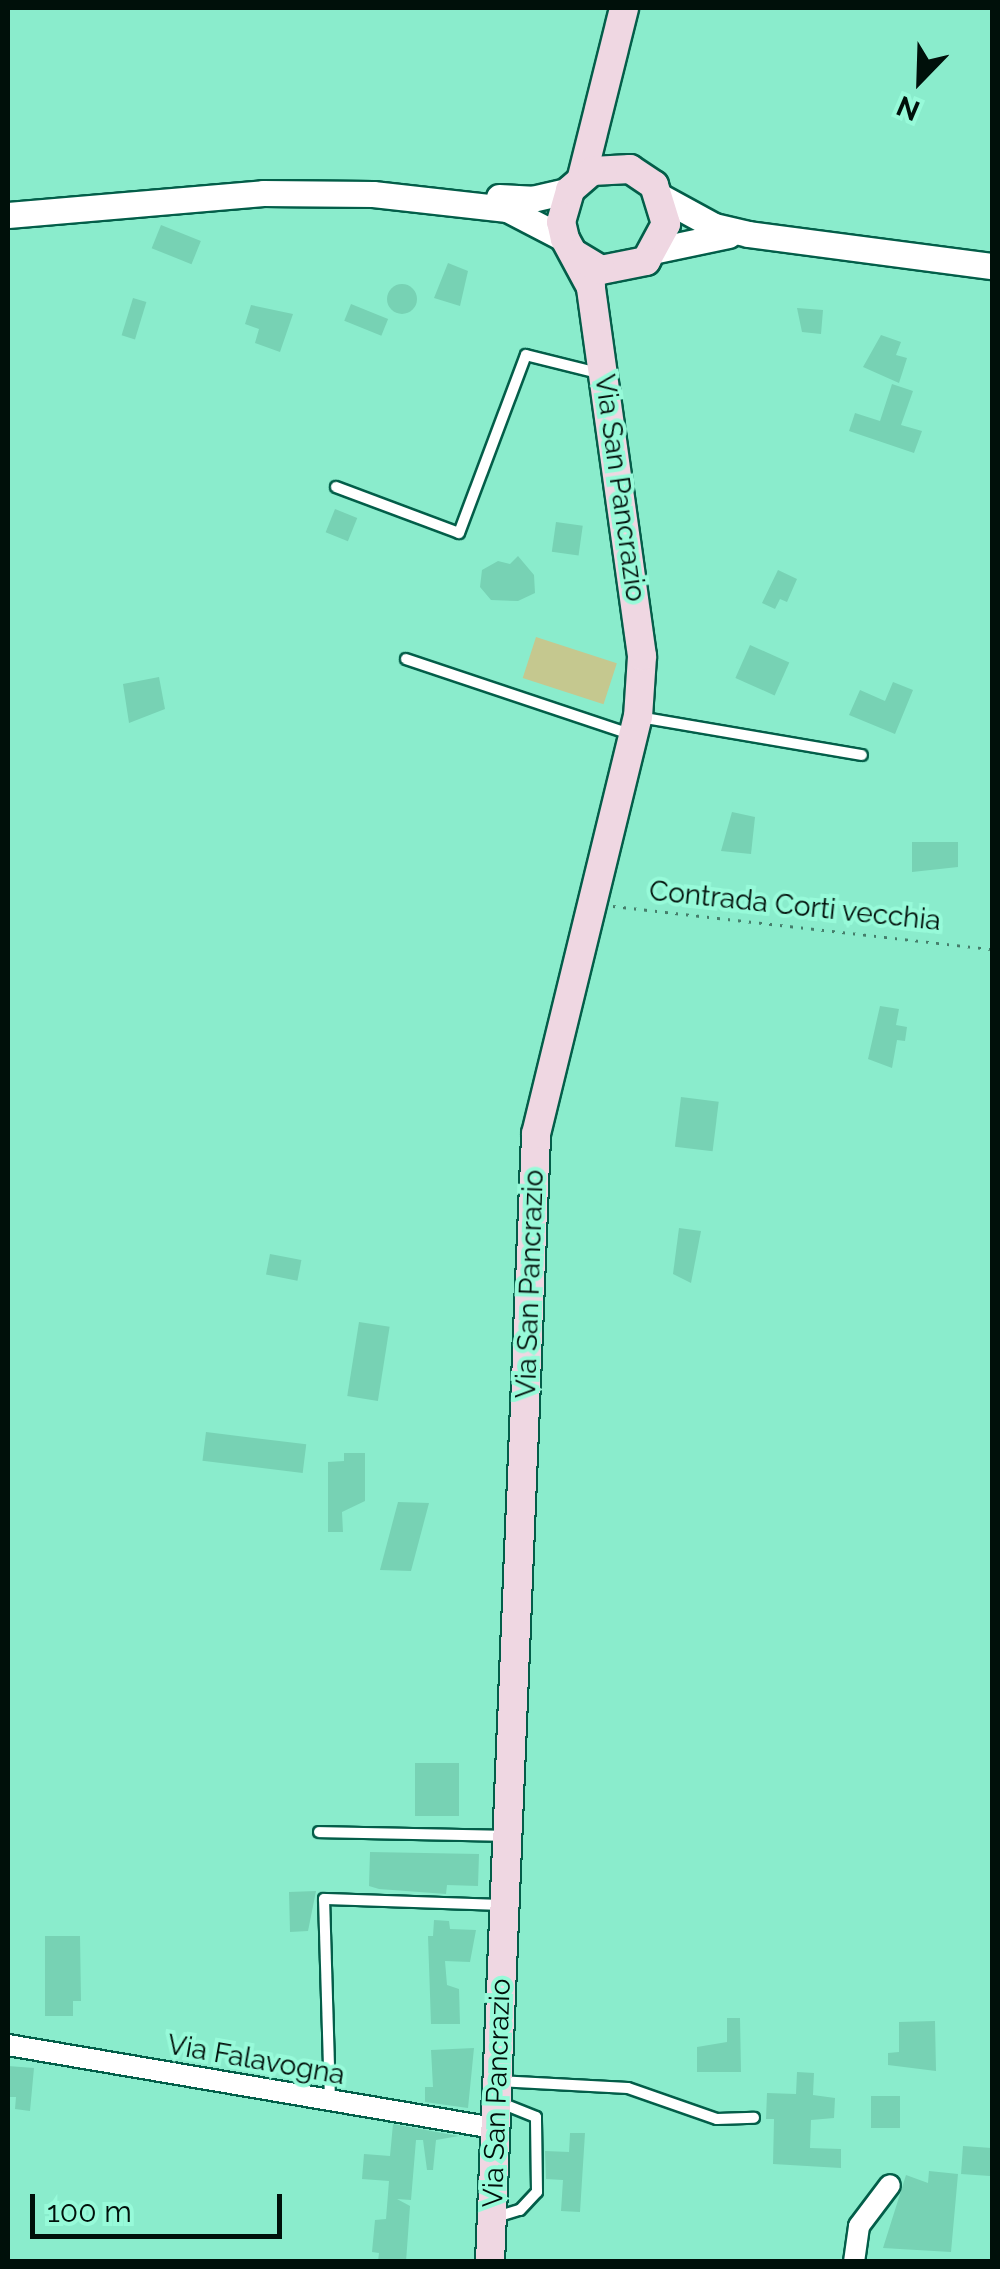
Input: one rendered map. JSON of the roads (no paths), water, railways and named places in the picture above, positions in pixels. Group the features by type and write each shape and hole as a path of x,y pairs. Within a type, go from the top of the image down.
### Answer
{"main road":[{"path":"624,8 576,183 562,206 570,247 601,270 648,256"},
{"path":"596,321 648,256 666,224 661,196 643,176 617,166 600,135 597,106"},
{"path":"576,183 617,166"},
{"name":"Via San Pancrazio","path":"490,2262 536,1134 636,726 636,579 591,287 570,247"}],"street":[{"path":"456,202 482,194 532,199 576,183"},
{"path":"8,215 262,192 456,202 528,215 570,247"},
{"path":"661,196 714,226 748,234 992,266"},
{"path":"648,256 686,239 748,234"},
{"name":"Via Falavogna","path":"8,2046 330,2100 496,2104"},
{"path":"854,2262 860,2226 890,2184"}],"lane":[{"path":"336,487 459,534 526,356 604,374"},
{"path":"406,659 636,726 862,755"},
{"path":"319,1832 508,1836"},
{"path":"330,2100 324,1899 505,1904"},
{"path":"496,2104 628,2088 717,2119 754,2118"},
{"path":"492,2218 520,2210 538,2192 540,2134 536,2117 496,2104"}]}
